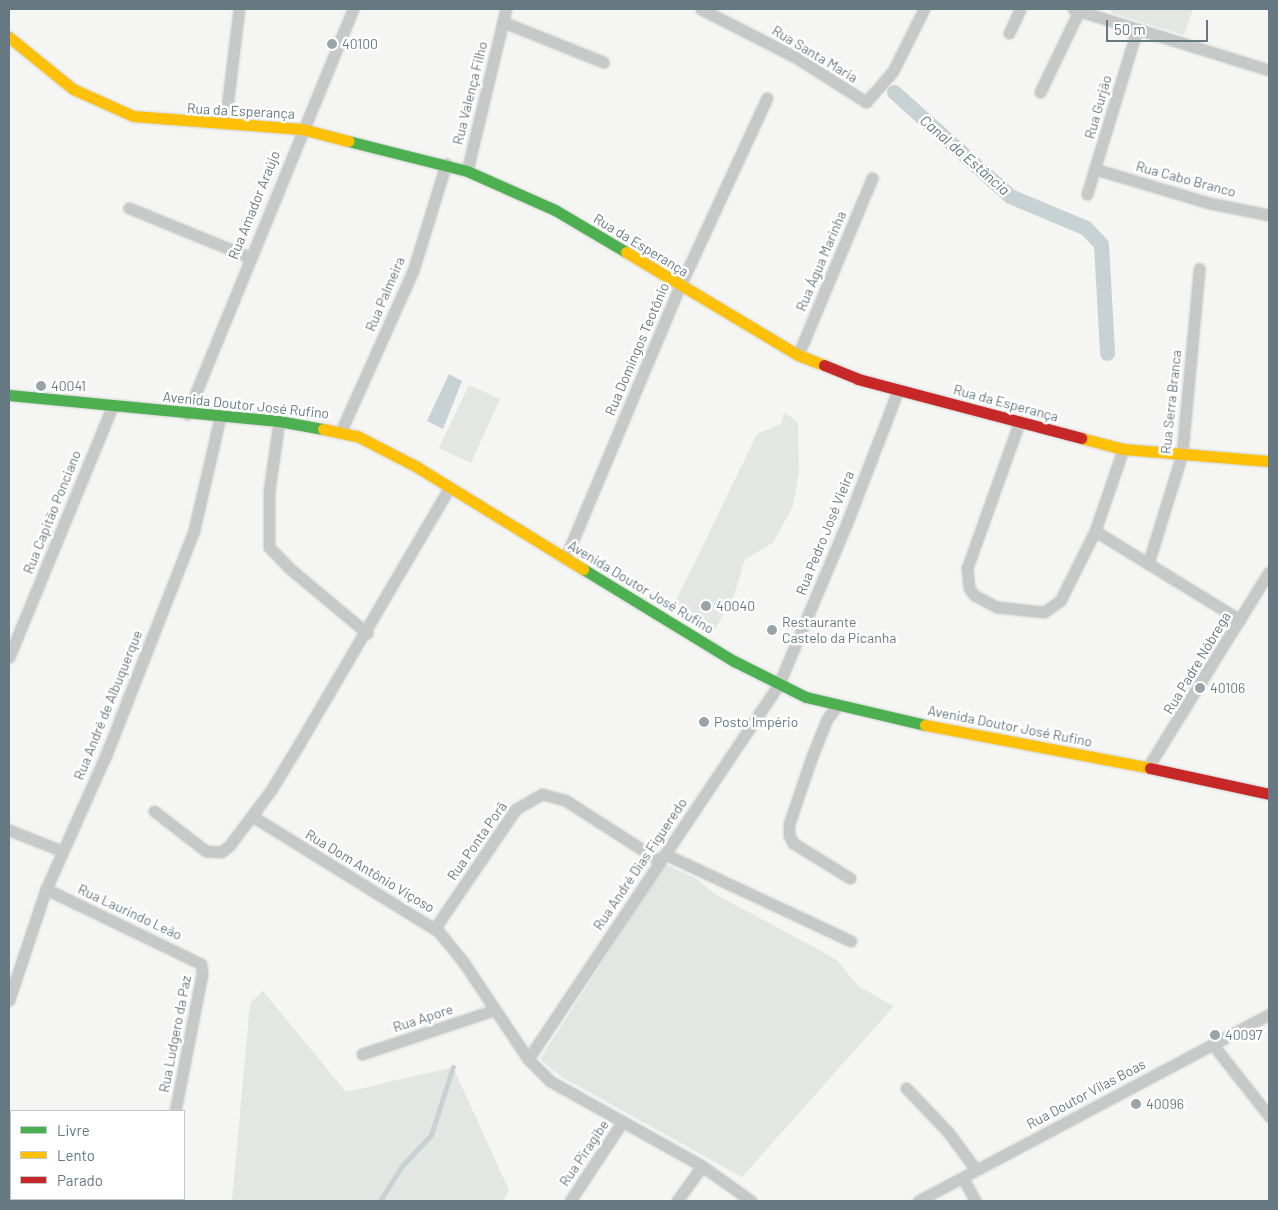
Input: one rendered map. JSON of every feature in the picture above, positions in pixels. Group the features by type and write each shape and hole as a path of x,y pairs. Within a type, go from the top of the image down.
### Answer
{"street":[{"path":"225,123 239,9"},
{"name":"Rua Amador Araújo","path":"187,414 249,257 353,9"},
{"name":"Rua Valença Filho","path":"467,170 506,9"},
{"name":"Rua Santa Maria","path":"701,9 797,58 860,99 868,101 886,82 924,9"},
{"path":"1009,33 1020,9"},
{"path":"1040,92 1076,10 1098,13 1137,29 1269,70"},
{"path":"503,22 603,62"},
{"name":"Rua Gurjão","path":"1087,194 1137,29"},
{"name":"Rua da Esperança","path":"9,37 46,69 102,104 153,120 302,129 467,170 555,210 798,355 858,379 1019,423 1124,449 1269,461"},
{"name":"Rua Domingos Teotônio","path":"565,559 680,286 767,98"},
{"name":"Rua Palmeira","path":"341,431 412,271 446,164"},
{"name":"Rua Cabo Branco","path":"1096,169 1209,203 1269,215"},
{"name":"Rua Água Marinha","path":"798,355 872,178"},
{"path":"129,208 249,257"},
{"name":"Rua Serra Branca","path":"1148,564 1182,454 1199,269"},
{"name":"Rua Pedro José Vieira","path":"778,686 846,525 898,390"},
{"name":"Avenida Doutor José Rufino","path":"9,395 112,407 278,421 341,431 394,454 778,686 837,706 1041,748 1148,767 1269,794"},
{"name":"Rua Capitão Ponciano","path":"9,657 112,407"},
{"name":"Rua André de Albuquerque","path":"9,1000 46,890 106,755 194,530 220,417"},
{"path":"278,421 269,492 269,547 288,567 367,633"},
{"path":"1019,423 967,568 969,588 974,595 997,607 1050,611 1064,596 1095,531 1124,449"},
{"path":"154,811 197,847 214,852 229,846 252,816 367,633 449,488"},
{"path":"1095,531 1240,620"},
{"name":"Rua Padre Nóbrega","path":"1148,767 1269,572"},
{"name":"Rua André Dias Figueredo","path":"528,1060 778,686"},
{"path":"837,706 827,719 812,756 789,824 788,835 794,843 850,878"},
{"name":"Rua Ponta Porã","path":"435,928 516,808 542,794 565,800 662,858 851,941"},
{"name":"Rua Dom Antônio Viçoso","path":"252,816 435,928 464,963 528,1060 573,1096 702,1166 751,1201"},
{"path":"9,830 62,851"},
{"name":"Rua Laurindo Leão","path":"46,890 201,964"},
{"name":"Rua Ludgero da Paz","path":"175,1110 202,974 201,964"},
{"name":"Rua Apore","path":"362,1054 494,1010"},
{"name":"Rua Doutor Vilas Boas","path":"918,1201 1269,1014"},
{"path":"1213,1045 1269,1116"},
{"path":"906,1088 948,1132 976,1170"},
{"name":"Rua Piragibe","path":"570,1201 622,1122"},
{"path":"678,1201 702,1166"},
{"path":"963,1178 975,1201"}],"shaded area":[{"path":"1109,9 1193,9 1184,35 1112,13"},
{"path":"449,374 462,381 443,429 427,421"},
{"path":"469,385 500,399 471,463 439,448"},
{"path":"784,412 798,422 799,471 793,506 773,543 745,559 735,593 713,633 672,609 757,434 781,424"},
{"path":"665,864 695,878 715,894 838,961 858,986 894,1006 742,1177 560,1076 540,1059"},
{"path":"263,991 346,1092 453,1067 509,1190 503,1201 232,1201 250,1003"}],"waterway":[{"name":"Canal da Estância","path":"894,92 1010,196 1086,228 1101,244 1107,353"},
{"path":"380,1201 401,1167 431,1135 453,1067"}],"traffic: fast":[{"path":"348,141 467,171 555,210 626,252"},
{"path":"9,395 279,421 323,429"},
{"path":"583,569 734,661 806,697 925,725"}],"traffic: slow":[{"path":"9,37 73,89 133,116 302,129 348,141"},
{"path":"626,252 798,355 824,365"},
{"path":"323,429 357,436 417,467 583,569"},
{"path":"1081,438 1123,449 1269,461"},
{"path":"925,725 1150,768"}],"traffic: jam":[{"path":"824,365 858,379 1081,438"},
{"path":"1150,768 1269,794"}],"place":[{"name":"40100","path":"332,44"},
{"name":"40041","path":"41,386"},
{"name":"40040","path":"706,606"},
{"name":"Restaurante Castelo da Picanha","path":"772,630"},
{"name":"40106","path":"1200,688"},
{"name":"Posto Império","path":"704,722"},
{"name":"40097","path":"1215,1035"},
{"name":"40096","path":"1136,1104"}]}
